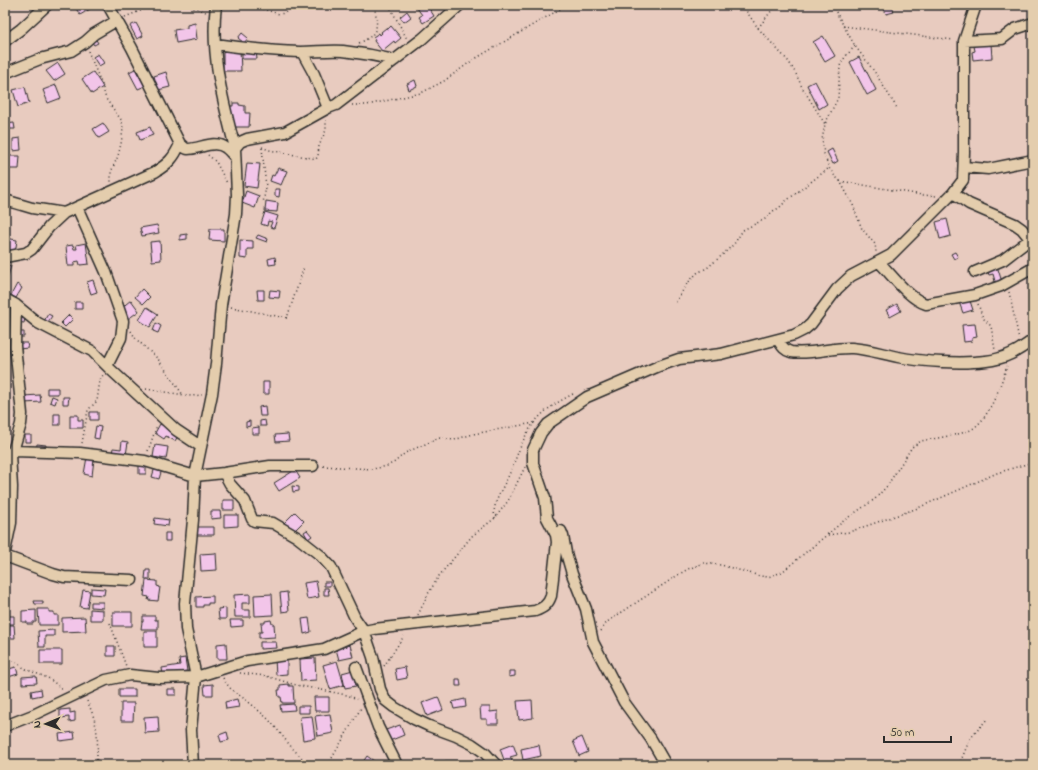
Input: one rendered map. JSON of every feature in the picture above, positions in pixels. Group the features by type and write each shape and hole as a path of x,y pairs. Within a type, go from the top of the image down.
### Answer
{"street":[{"path":"5,41 21,29 47,5"},
{"path":"108,5 132,48 180,144 188,149 221,145 235,153"},
{"path":"5,726 33,715 106,680 130,675 159,678 196,678 247,661 324,649 364,631 535,611 546,605 551,596 557,542 556,535 546,516 545,502 533,462 532,453 541,433 548,424 583,399 603,389 680,359 721,354 778,340 804,330 819,314 837,289 851,276 891,255 963,180 964,41 976,5"},
{"path":"235,153 240,142 247,138 285,132 332,107 422,39 454,7"},
{"path":"193,765 191,730 196,678 186,629 185,615 195,476 212,394 221,305 234,229 237,195 235,153 220,90 215,55 215,10"},
{"path":"5,73 40,59 71,51 94,34 116,21"},
{"path":"964,41 1002,40 1015,29 1033,23"},
{"path":"215,44 302,52 343,51 379,56 395,60"},
{"path":"302,52 332,107"},
{"path":"5,257 26,253 32,249 49,227 64,213 138,178 156,172 168,164 176,153 180,144"},
{"path":"964,167 988,169 1033,160"},
{"path":"950,195 1015,224 1032,238 1003,260 975,272"},
{"path":"5,200 32,208 64,213"},
{"path":"77,207 106,272 124,321 121,338 107,366"},
{"path":"879,262 912,297 919,302 926,304 975,294 1000,286 1029,270"},
{"path":"5,299 16,305 38,323 92,351 176,430 200,446"},
{"path":"5,552 11,523 8,487 10,452 13,451 21,424 22,414 15,346 16,305"},
{"path":"778,340 783,348 790,351 809,353 852,348 900,358 942,362 986,362 1011,355 1033,340"},
{"path":"13,451 80,453 144,461 195,476 270,466 313,466"},
{"path":"224,473 230,484 245,501 254,521 273,523 297,537 320,555 331,567 355,618 364,631 374,657 377,677 385,700 394,707 429,726 456,736 472,744 485,753 496,765"},
{"path":"545,502 563,536 572,574 586,609 593,642 624,702 651,739 666,765"},
{"path":"5,556 64,577 132,580"},
{"path":"356,667 366,701 397,765"}],"path":[{"path":"116,21 155,5"},
{"path":"186,5 215,10"},
{"path":"251,5 279,14 285,13 291,5"},
{"path":"343,51 372,36 377,26 374,5"},
{"path":"389,5 411,48"},
{"path":"247,138 269,150 316,159 332,107 367,105 421,93 444,81 473,60 567,5"},
{"path":"742,5 758,28 788,62 825,124"},
{"path":"758,28 776,5"},
{"path":"832,5 855,46 874,70 897,108"},
{"path":"843,26 964,41"},
{"path":"85,42 106,99 122,121 123,129 121,144 111,172 111,192"},
{"path":"855,46 845,57 840,66 838,98 825,124 822,140 824,154 829,168 840,181 853,205 862,229 875,244 879,262"},
{"path":"197,147 208,154 216,162 225,181 237,195"},
{"path":"262,147 266,187 263,203"},
{"path":"676,302 686,286 697,273 707,268 720,258 734,244 743,230 765,219 773,211 779,208 829,168"},
{"path":"840,181 922,195 950,195"},
{"path":"1029,270 1031,250"},
{"path":"221,305 287,318 304,267"},
{"path":"1007,282 1021,349"},
{"path":"975,294 979,310 983,318 991,326 997,359"},
{"path":"124,321 136,339 158,359 183,395"},
{"path":"593,642 607,622 688,569 704,563 721,565 768,577 782,572 846,519 882,493 912,447 921,441 968,431 975,427 992,403 1011,355"},
{"path":"80,453 88,410 97,401 100,380 107,366"},
{"path":"141,388 192,396 212,394"},
{"path":"144,461 160,415"},
{"path":"313,466 373,469 387,466 395,462 405,453 439,438 454,440 473,434 534,423"},
{"path":"377,677 404,635 414,624 428,594 439,576 472,536 495,518 508,501 532,453"},
{"path":"827,535 849,532 918,508 997,472 1033,462"},
{"path":"110,622 120,653 130,675"},
{"path":"5,658 18,662 25,669 48,678 61,688 78,694 94,714 98,732 96,765"},
{"path":"222,670 235,673 266,676 296,685 348,695 366,701 328,765"},
{"path":"222,670 232,691 247,700 276,727 294,752 311,765"},
{"path":"959,765 970,739 987,719"}],"building":[{"path":"74,5 88,5 90,9 80,15"},
{"path":"422,5 427,5 434,16 423,23 419,17 422,15 417,8"},
{"path":"883,5 892,5 894,12 886,14"},
{"path":"407,11 411,17 404,22 400,17"},
{"path":"136,23 143,36 137,39 130,26"},
{"path":"195,23 197,39 176,43 174,30 187,28 187,25"},
{"path":"391,26 401,38 395,43 394,41 382,51 374,41 375,39 373,37 379,33 380,35 382,33 381,32"},
{"path":"242,33 248,38 244,43 238,38"},
{"path":"823,36 835,56 825,62 813,42"},
{"path":"95,38 98,43 94,45 91,41"},
{"path":"991,44 992,58 973,60 972,52 975,51 974,46"},
{"path":"223,49 240,49 241,71 223,71"},
{"path":"242,52 256,52 257,59 242,59"},
{"path":"98,54 104,63 99,66 93,57"},
{"path":"859,57 876,90 867,95 850,62"},
{"path":"58,63 65,74 54,81 46,71"},
{"path":"135,69 145,86 138,89 129,72"},
{"path":"93,72 103,87 92,94 82,79"},
{"path":"166,72 170,87 158,90 154,76"},
{"path":"415,80 417,86 409,90 407,84"},
{"path":"815,81 827,104 819,109 807,85"},
{"path":"56,85 61,98 48,103 43,90"},
{"path":"25,87 29,103 18,107 13,90"},
{"path":"233,103 239,103 239,105 245,106 245,113 250,113 249,127 232,127 232,113 229,113 229,106 233,106"},
{"path":"14,123 15,129 6,129 5,124"},
{"path":"103,123 109,132 99,138 93,129"},
{"path":"150,127 153,135 140,140 137,132"},
{"path":"20,138 21,150 13,151 13,139"},
{"path":"832,149 838,161 833,164 827,152"},
{"path":"5,156 20,156 19,169 5,169"},
{"path":"247,163 260,164 257,188 244,186"},
{"path":"278,168 287,171 281,185 270,181 272,175 274,176"},
{"path":"275,189 280,189 279,197 275,196"},
{"path":"246,191 259,196 255,208 242,203"},
{"path":"266,201 278,203 277,212 265,211"},
{"path":"265,212 278,216 274,228 270,227 272,222 268,221 267,226 261,224"},
{"path":"947,219 951,236 940,239 936,222"},
{"path":"157,225 159,233 142,236 140,228"},
{"path":"210,229 224,229 224,241 209,240"},
{"path":"187,234 187,239 180,240 180,235"},
{"path":"258,235 268,239 267,242 256,238"},
{"path":"5,238 17,240 15,254 5,253"},
{"path":"240,240 253,241 253,249 247,249 247,259 240,258"},
{"path":"160,241 161,260 152,261 150,242"},
{"path":"86,243 89,264 80,265 79,261 74,262 74,266 68,266 66,246 73,245 74,249 77,249 76,245"},
{"path":"955,252 958,257 954,259 951,254"},
{"path":"275,257 276,264 269,265 268,259"},
{"path":"5,265 11,266 6,283 5,283"},
{"path":"997,266 1002,282 996,285 993,274 989,275 987,269"},
{"path":"93,280 97,292 91,294 87,282"},
{"path":"17,284 22,288 16,298 11,295"},
{"path":"142,289 150,297 143,304 135,297"},
{"path":"257,290 264,290 264,300 258,300"},
{"path":"270,290 280,291 279,298 269,297"},
{"path":"131,300 139,311 128,319 120,309"},
{"path":"966,300 967,302 970,301 973,310 963,313 959,302"},
{"path":"75,302 82,302 82,309 75,309"},
{"path":"897,304 901,311 890,317 886,310"},
{"path":"147,307 158,314 150,327 139,320"},
{"path":"48,314 52,316 46,325 43,323"},
{"path":"69,315 73,319 65,327 61,323"},
{"path":"5,316 9,316 8,322 5,321"},
{"path":"18,317 25,318 24,323 17,322"},
{"path":"156,323 161,326 158,333 153,331"},
{"path":"975,324 977,337 972,338 972,341 964,342 962,325"},
{"path":"19,332 24,332 24,337 19,337"},
{"path":"19,343 27,343 28,348 19,349"},
{"path":"263,382 269,382 269,394 263,394"},
{"path":"47,388 58,388 58,394 47,394"},
{"path":"40,395 41,402 24,403 23,396"},
{"path":"52,396 57,398 55,404 50,402"},
{"path":"63,397 69,397 68,404 63,404"},
{"path":"265,406 266,416 260,416 259,407"},
{"path":"90,412 98,412 98,420 90,420"},
{"path":"54,414 60,414 60,425 54,425"},
{"path":"70,415 78,415 78,420 83,420 83,428 70,428"},
{"path":"265,420 266,426 260,426 260,421"},
{"path":"250,421 250,426 246,427 246,422"},
{"path":"160,424 179,434 175,441 166,436 164,439 155,433"},
{"path":"96,426 101,427 99,439 94,438"},
{"path":"259,427 259,434 252,434 252,428"},
{"path":"288,434 289,441 276,442 275,435"},
{"path":"25,435 31,435 31,442 25,442"},
{"path":"122,441 128,442 126,455 112,453 113,448 121,449"},
{"path":"37,444 46,445 45,451 36,450"},
{"path":"155,445 168,447 166,459 153,457"},
{"path":"87,457 94,459 92,476 84,474"},
{"path":"139,464 146,464 146,474 139,474"},
{"path":"155,467 162,469 159,479 152,477"},
{"path":"295,470 300,478 279,491 274,483"},
{"path":"292,486 299,487 299,491 293,492"},
{"path":"223,500 234,500 234,510 223,510"},
{"path":"211,511 220,511 221,518 211,519"},
{"path":"295,512 304,521 293,532 283,524"},
{"path":"224,515 238,515 238,526 224,527"},
{"path":"155,518 169,520 168,526 154,524"},
{"path":"196,527 214,527 214,535 197,535"},
{"path":"307,530 312,536 308,539 304,532"},
{"path":"165,533 170,533 170,541 165,541"},
{"path":"216,553 217,570 201,571 200,554"},
{"path":"146,570 150,570 150,579 145,579"},
{"path":"146,580 157,581 157,586 160,587 158,601 148,600 149,597 144,596"},
{"path":"316,581 319,597 307,599 304,583"},
{"path":"324,582 330,582 330,586 324,586"},
{"path":"91,588 105,589 104,595 91,594"},
{"path":"324,588 328,588 329,595 324,595"},
{"path":"83,590 90,591 87,608 80,607"},
{"path":"287,592 289,611 282,612 280,593"},
{"path":"250,594 250,603 242,603 242,610 250,610 250,617 235,617 234,595"},
{"path":"272,594 273,615 255,616 254,595"},
{"path":"213,596 213,603 203,605 203,607 196,607 196,597"},
{"path":"34,601 43,601 43,604 35,604"},
{"path":"91,602 103,602 103,608 91,607"},
{"path":"226,608 226,619 219,619 218,609"},
{"path":"38,609 49,609 49,612 54,612 54,615 58,615 58,625 39,625"},
{"path":"90,609 103,610 103,620 90,620"},
{"path":"36,610 36,622 33,622 33,624 27,624 27,622 22,622 22,611"},
{"path":"113,612 132,612 132,626 113,626"},
{"path":"5,613 7,613 7,616 14,616 14,624 5,624"},
{"path":"143,616 155,616 155,620 158,620 158,629 141,629"},
{"path":"85,617 86,631 62,632 62,618"},
{"path":"309,618 311,632 304,634 302,619"},
{"path":"230,620 243,620 243,626 231,627"},
{"path":"271,620 272,624 274,624 275,637 259,638 259,632 262,632 261,623"},
{"path":"9,625 14,625 15,638 5,638 5,631 9,631"},
{"path":"54,630 54,636 45,636 45,647 39,647 38,631"},
{"path":"144,631 157,631 157,647 144,647"},
{"path":"260,642 276,642 277,648 260,649"},
{"path":"226,643 227,659 217,659 217,644"},
{"path":"350,645 353,657 339,660 336,649"},
{"path":"107,646 115,646 115,656 107,656"},
{"path":"40,650 62,650 62,664 40,664"},
{"path":"185,658 187,671 163,675 162,668 180,665 179,659"},
{"path":"287,658 287,674 276,675 275,659"},
{"path":"315,658 316,680 301,681 300,659"},
{"path":"337,661 344,685 330,689 323,665"},
{"path":"16,667 18,674 5,678 5,670"},
{"path":"405,667 407,678 397,680 395,669"},
{"path":"353,670 356,686 345,688 342,673"},
{"path":"509,671 515,671 515,676 509,677"},
{"path":"36,676 37,683 22,684 22,677"},
{"path":"456,679 460,679 461,686 456,686"},
{"path":"213,684 213,695 205,695 204,685"},
{"path":"289,684 289,686 293,686 294,703 282,703 278,690 280,690 280,685"},
{"path":"41,689 42,695 32,697 31,691"},
{"path":"119,689 135,689 135,697 119,697"},
{"path":"167,689 176,689 176,695 167,695"},
{"path":"314,697 329,697 329,711 315,711"},
{"path":"438,697 443,710 427,716 422,703"},
{"path":"237,699 239,707 226,709 225,702"},
{"path":"465,699 466,707 454,709 452,702"},
{"path":"532,700 533,718 519,720 517,701"},
{"path":"121,703 134,703 133,721 121,721"},
{"path":"294,704 295,710 281,711 280,705"},
{"path":"298,706 309,706 309,713 298,713"},
{"path":"480,707 490,707 490,712 498,711 498,724 487,724 487,719 481,719"},
{"path":"70,709 70,713 75,712 75,721 69,722 69,717 60,718 60,710"},
{"path":"330,714 333,733 318,736 315,716"},
{"path":"158,716 159,732 145,733 144,717"},
{"path":"312,716 315,738 303,740 300,717"},
{"path":"400,725 404,735 387,742 383,731"},
{"path":"74,732 75,739 60,741 59,734"},
{"path":"227,732 229,740 221,742 219,735"},
{"path":"582,737 588,752 579,756 573,741"},
{"path":"513,744 517,755 510,757 513,763 506,765 500,749"},
{"path":"539,745 541,756 523,760 521,749"},
{"path":"367,756 378,764 378,765 361,765"},
{"path":"445,761 461,761 461,765 445,765"}]}
